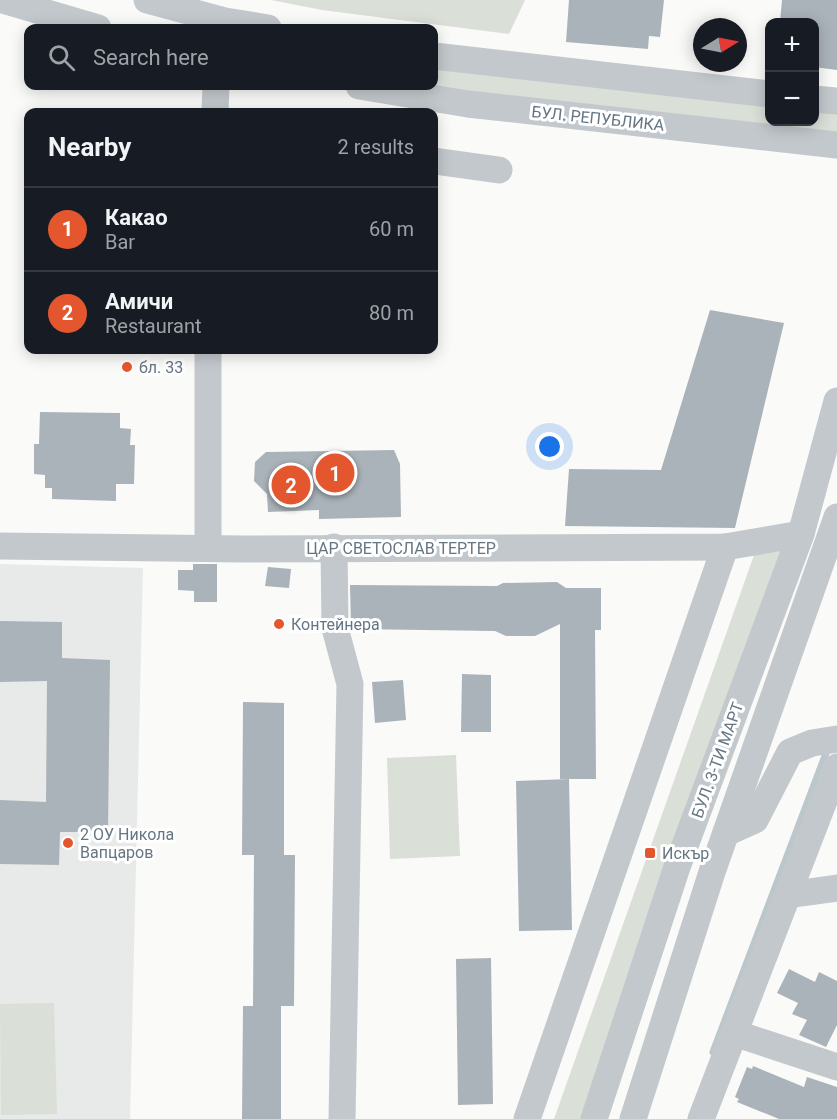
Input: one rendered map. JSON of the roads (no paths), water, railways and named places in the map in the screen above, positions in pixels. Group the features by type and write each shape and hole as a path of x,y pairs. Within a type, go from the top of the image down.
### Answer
{"street":[{"path":"3,0 84,24"},
{"path":"147,0 221,24"},
{"path":"438,56 765,93"},
{"path":"215,108 216,90"},
{"name":"БУЛ. РЕПУБЛИКА","path":"383,90 468,104 837,145"},
{"path":"819,99 837,101"},
{"path":"438,162 499,170"},
{"path":"208,354 208,548"},
{"name":"БУЛ. 3-ТИ МАРТ","path":"594,1119 677,867 801,534 837,401"},
{"name":"БУЛ. 3-ТИ МАРТ","path":"633,1119 726,833 837,517"},
{"name":"ЦАР СВЕТОСЛАВ ТЕРТЕР","path":"0,546 725,547 801,534"},
{"path":"527,1119 725,547"},
{"path":"334,548 335,628 350,684 342,1119"},
{"path":"726,833 755,820 790,752 828,740"},
{"path":"701,1119 837,767"},
{"path":"787,895 837,888"},
{"path":"735,1033 837,1067"}],"waterway":[{"path":"713,1052 828,748"}],"place":[{"name":"бл. 33","path":"127,367"},
{"name":"Какао","path":"335,473"},
{"name":"Амичи","path":"291,485"},
{"name":"Контейнера","path":"279,624"},
{"name":"2 ОУ Никола Вапцаров","path":"68,843"},
{"name":"Искър","path":"650,853"}]}
